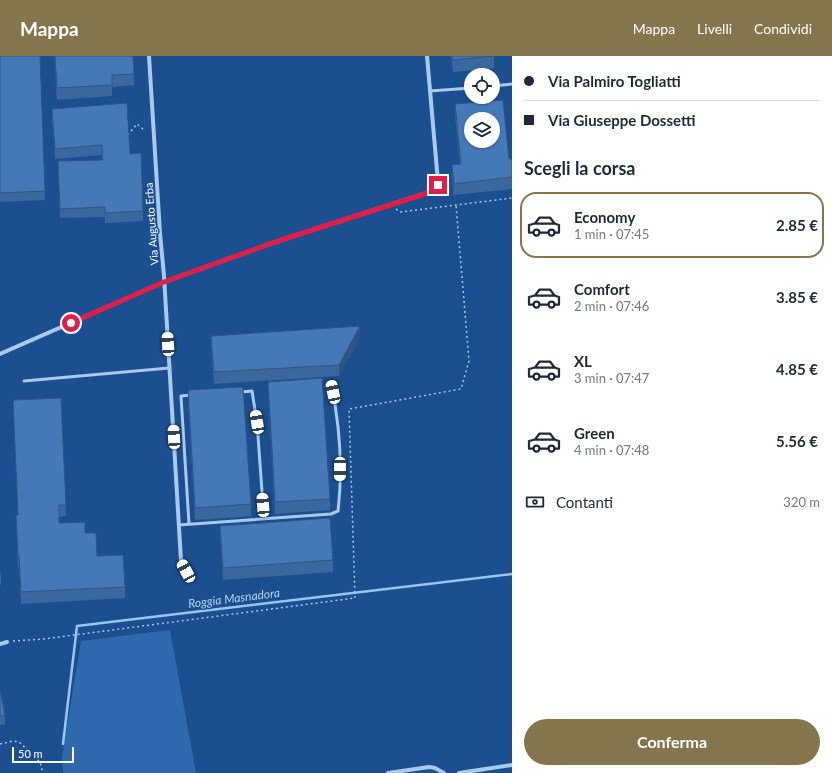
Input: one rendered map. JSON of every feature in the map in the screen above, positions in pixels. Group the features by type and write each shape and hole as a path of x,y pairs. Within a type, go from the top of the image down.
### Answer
{"street":[{"name":"Via Augusto Erba","path":"149,56 181,561 192,580"},
{"path":"0,354 164,282 278,241 434,191 438,187 427,56"},
{"path":"0,644 7,642"},
{"path":"459,773 512,765"},
{"path":"388,773 429,767 435,768 444,773"}],"lane":[{"path":"500,85 512,84"},
{"path":"430,91 464,89"},
{"path":"24,381 169,368"},
{"path":"179,525 331,514 338,511 340,494 340,445 335,401 331,384"},
{"path":"236,392 252,391 257,422 264,519"},
{"path":"189,524 181,396 197,395"}],"path":[{"path":"128,136 137,124 143,129"},
{"path":"394,203 401,212 512,198"},
{"path":"7,642 44,639 355,598 348,409 461,389 469,361 456,206"},
{"path":"0,744 14,741 19,742 40,762 43,773"}],"shaded area":[{"path":"170,630 196,773 63,773 62,757 81,641"}],"building":[{"path":"0,56 40,56 45,191 0,193"},
{"path":"55,56 133,56 134,74 112,75 112,85 57,88"},
{"path":"453,56 493,56 453,60"},
{"path":"500,100 503,100 509,159 512,159 512,177 454,184 452,165 461,164 455,104 500,104"},
{"path":"127,103 130,154 141,153 143,211 105,213 105,207 60,209 58,161 103,160 102,145 55,149 52,109"},
{"path":"360,326 339,365 214,372 211,336"},
{"path":"322,378 330,499 275,502 268,382"},
{"path":"243,387 251,504 195,508 188,390"},
{"path":"61,398 66,505 59,505 59,523 85,522 85,533 96,533 97,556 123,555 125,587 21,592 16,515 18,515 13,400"},
{"path":"330,518 333,560 223,568 220,526"},
{"path":"0,690 5,715 0,716"}],"waterway":[{"name":"Roggia Masnadora","path":"63,744 77,626 512,574"}],"route":[{"path":"71,323 164,282 278,241 434,191 438,185"}]}
